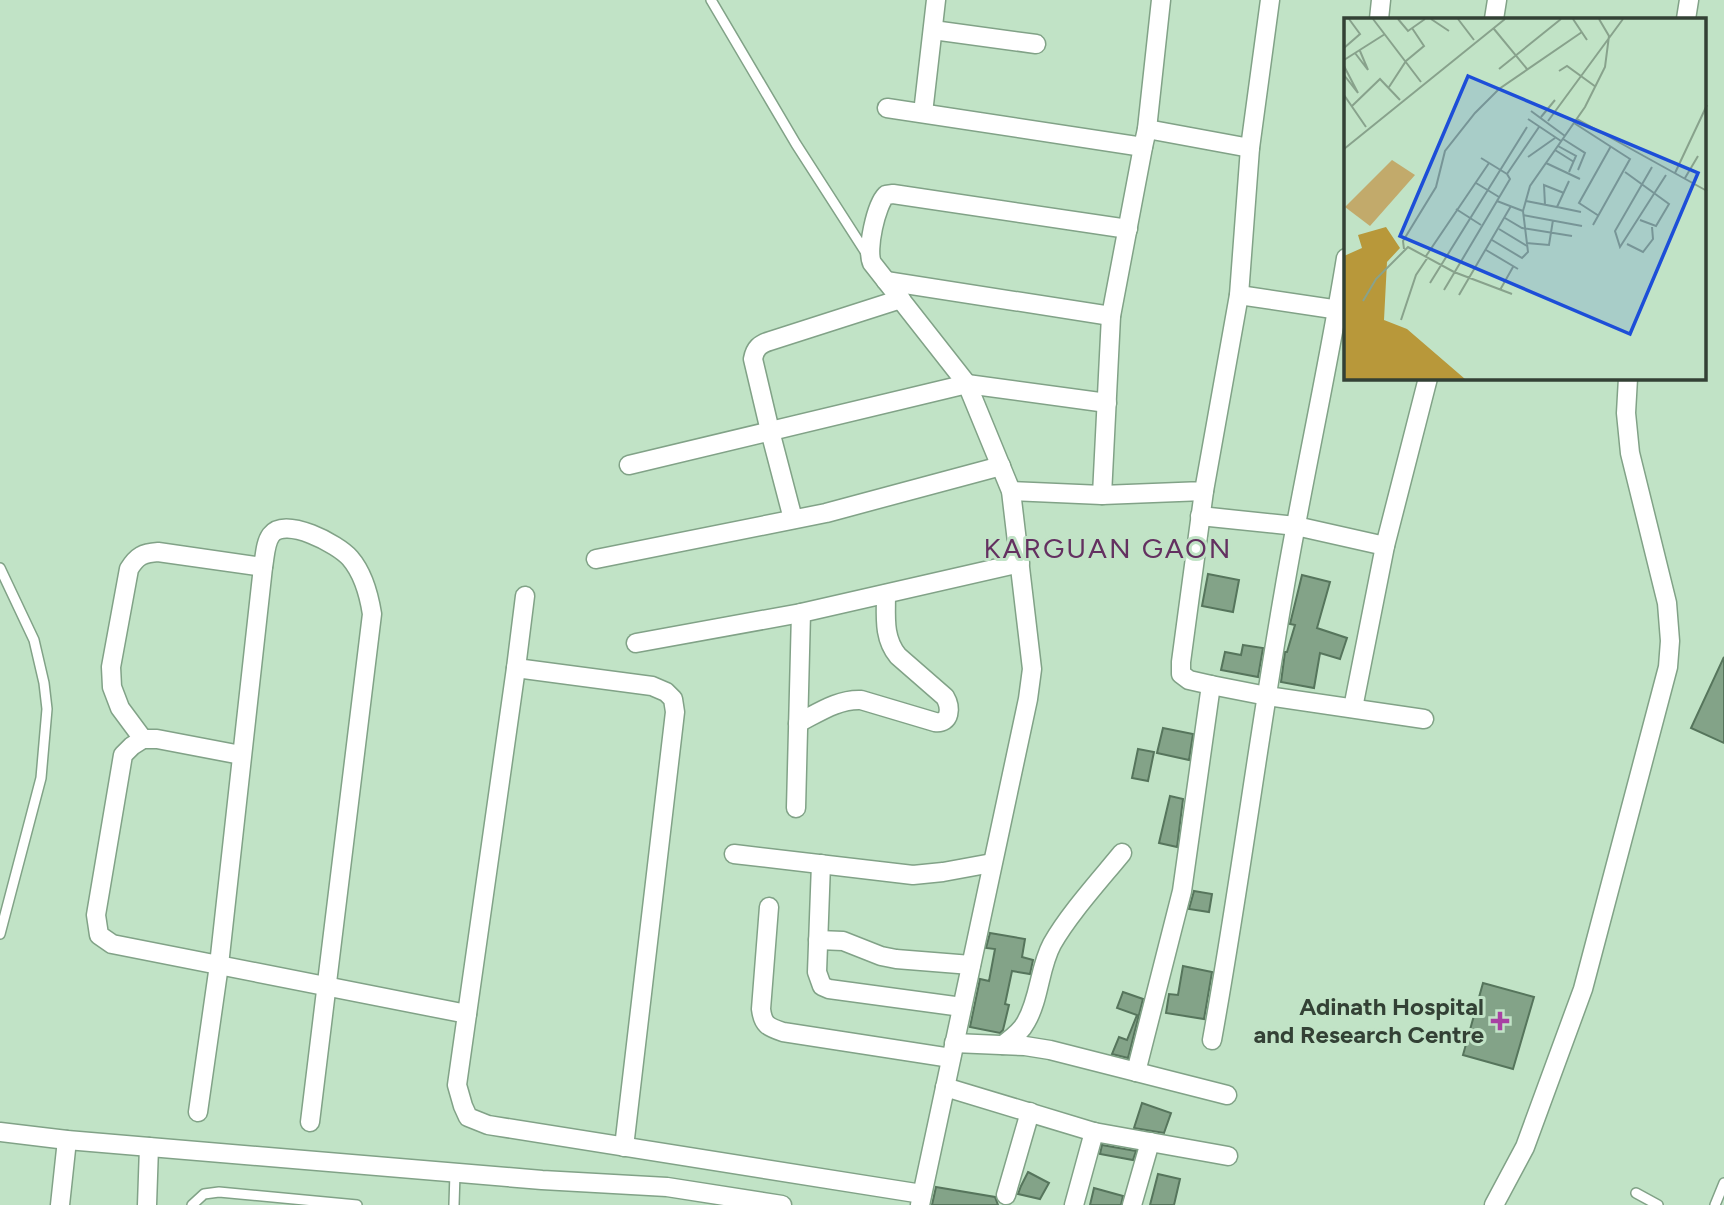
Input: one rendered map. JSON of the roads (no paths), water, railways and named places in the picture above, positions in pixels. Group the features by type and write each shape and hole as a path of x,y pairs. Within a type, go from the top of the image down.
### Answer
{"street":[{"path":"923,113 936,0"},
{"path":"1102,495 1111,316 1147,129 1161,0"},
{"path":"1270,0 1250,148 1239,295 1203,491 1181,674 1189,680 1267,696 1424,719"},
{"path":"1378,18 1381,0"},
{"path":"1494,18 1497,0"},
{"path":"1686,18 1689,0"},
{"path":"933,30 1036,44"},
{"path":"887,108 1143,147"},
{"path":"1147,129 1250,148"},
{"path":"525,596 457,1085 468,1117 488,1125 921,1199 1028,699 1032,669 1011,491 967,384 886,281 869,257 869,249 879,204 886,195 1128,229"},
{"path":"886,281 1111,316"},
{"path":"1212,1040 1296,526 1342,310 1344,284"},
{"path":"1239,295 1342,310"},
{"path":"793,519 753,359 754,351 761,344 901,299"},
{"path":"1353,708 1385,546 1427,380"},
{"path":"1494,1205 1525,1147 1583,989 1668,667 1670,641 1667,603 1630,453 1626,413 1628,380"},
{"path":"629,465 967,384 1107,403"},
{"path":"596,559 826,513 1001,466"},
{"path":"1011,491 1102,495 1203,491"},
{"path":"1200,516 1296,526 1385,546"},
{"path":"198,1112 219,965 263,567 269,537 275,531 293,529 334,544 351,558 365,583 372,614 310,1122"},
{"path":"143,739 120,708 113,687 111,667 129,569 135,559 145,553 158,552 263,567"},
{"path":"636,643 801,613 1020,563"},
{"path":"798,723 836,704 852,700 861,700 935,722 945,720 949,704 945,697 891,648 887,631 886,594"},
{"path":"796,808 801,613"},
{"path":"516,668 652,686 666,692 673,699 675,712 624,1147"},
{"path":"1136,1072 1182,891 1211,685"},
{"path":"241,755 157,739 143,739 123,755 96,915 99,935 112,944 467,1014"},
{"path":"1003,1045 1026,1023 1045,962 1061,929 1122,853"},
{"path":"734,854 914,875 943,873 992,863"},
{"path":"821,864 817,972 822,986 962,1007"},
{"path":"769,907 761,1009 763,1021 771,1028 783,1032 953,1050 1003,1045 1050,1050 1227,1095"},
{"path":"818,940 844,941 896,959 971,965"},
{"path":"945,1087 1094,1132 1228,1156"},
{"path":"1006,1195 1030,1112"},
{"path":"0,1132 456,1173 667,1187 782,1205"},
{"path":"1073,1205 1094,1132"},
{"path":"60,1205 67,1140"},
{"path":"1132,1205 1150,1142"},
{"path":"147,1205 149,1147"}],"lane":[{"path":"711,0 796,144 869,257"},
{"path":"0,568 34,640 47,709 41,778 0,934"},
{"path":"454,1205 456,1173"},
{"path":"1715,1205 1724,1183"},
{"path":"192,1205 204,1194 219,1192 357,1205"},
{"path":"1636,1193 1658,1205"}],"place":[{"name":"Adinath Hospital and Research Centre","path":"1500,1021"}],"district":[{"name":"KARGUAN GAON","path":"1108,548"}]}
